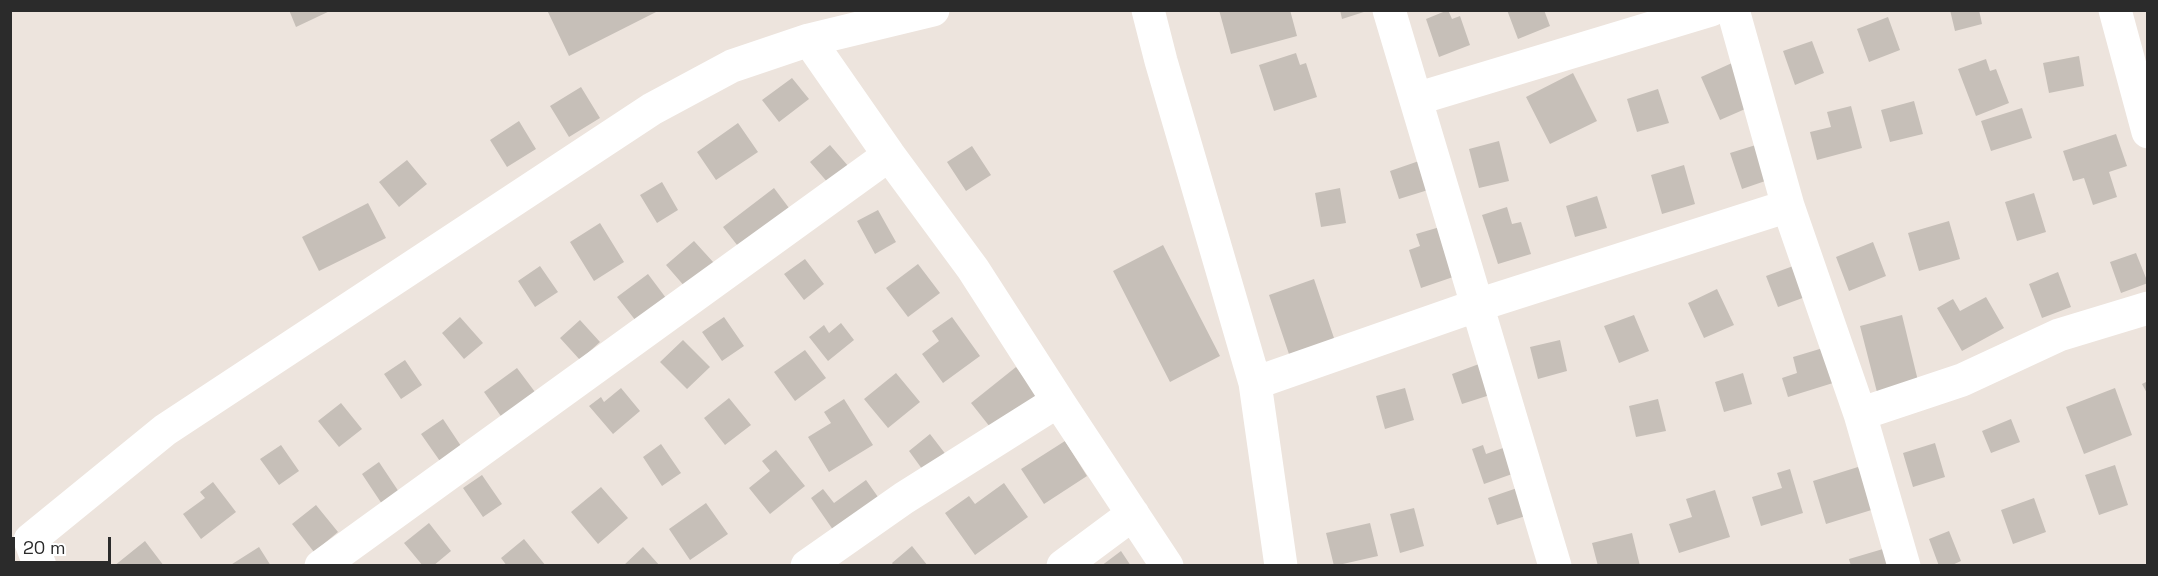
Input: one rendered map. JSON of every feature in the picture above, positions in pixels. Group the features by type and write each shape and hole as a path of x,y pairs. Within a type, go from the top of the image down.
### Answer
{"street":[{"path":"27,550 165,430 652,108 732,66 809,40 933,10"},
{"path":"1148,10 1161,62 1255,383 1281,566"},
{"path":"1389,10 1555,566"},
{"path":"1416,99 1711,10"},
{"path":"1733,10 1788,206 1860,414 1904,566"},
{"path":"2115,10 2148,132"},
{"path":"809,40 889,156 973,268 1167,566"},
{"path":"321,566 889,156"},
{"path":"1255,383 1478,305 1788,206"},
{"path":"1860,414 1962,380 2059,335 2148,308"},
{"path":"807,566 904,498 1058,401"},
{"path":"1063,566 1133,514"}],"building":[{"path":"289,10 332,10 296,27"},
{"path":"547,10 660,10 569,56"},
{"path":"1219,10 1290,10 1297,36 1231,54"},
{"path":"1340,10 1367,10 1367,11 1342,19"},
{"path":"1448,10 1452,19 1460,16 1470,45 1439,57 1426,19"},
{"path":"1507,10 1544,10 1550,26 1518,39"},
{"path":"1950,10 1979,10 1982,24 1955,31"},
{"path":"1888,17 1900,50 1869,62 1857,29"},
{"path":"1812,41 1824,73 1795,85 1783,51"},
{"path":"1296,53 1300,65 1306,63 1317,97 1274,111 1259,65"},
{"path":"2079,56 2084,86 2049,93 2043,63"},
{"path":"1986,59 1990,71 1996,69 2009,103 1976,116 1958,69"},
{"path":"1732,63 1752,106 1720,120 1701,77"},
{"path":"1573,73 1597,121 1550,144 1526,97"},
{"path":"792,78 809,99 779,122 762,100"},
{"path":"581,87 600,118 569,137 550,106"},
{"path":"1658,89 1669,123 1637,132 1627,99"},
{"path":"1914,101 1923,134 1890,142 1881,110"},
{"path":"1851,106 1862,148 1817,160 1810,132 1831,127 1827,112"},
{"path":"2022,108 2032,138 1991,151 1981,121"},
{"path":"519,121 536,149 507,167 490,140"},
{"path":"738,123 758,152 716,180 697,152"},
{"path":"2116,134 2127,166 2109,172 2117,197 2093,205 2084,178 2073,181 2063,151"},
{"path":"1499,141 1509,181 1479,188 1469,149"},
{"path":"1759,144 1771,179 1742,189 1730,153"},
{"path":"830,145 849,167 829,184 810,162"},
{"path":"972,146 991,175 966,191 947,162"},
{"path":"407,160 427,184 399,207 379,182"},
{"path":"1419,161 1428,190 1399,199 1390,171"},
{"path":"1684,165 1695,204 1662,214 1651,175"},
{"path":"662,182 678,210 657,223 640,195"},
{"path":"774,188 792,212 741,250 723,227"},
{"path":"1340,188 1346,223 1321,227 1315,193"},
{"path":"2034,193 2046,232 2017,241 2005,202"},
{"path":"1597,196 1607,228 1575,237 1566,206"},
{"path":"368,203 386,238 319,271 302,237"},
{"path":"1507,207 1512,224 1521,222 1531,254 1498,264 1482,215"},
{"path":"878,210 896,242 875,254 857,221"},
{"path":"1949,221 1960,259 1919,271 1908,233"},
{"path":"600,223 624,262 594,281 570,242"},
{"path":"1440,227 1456,276 1421,288 1409,250 1420,246 1416,234"},
{"path":"694,241 714,263 686,288 666,265"},
{"path":"1873,242 1886,276 1849,291 1836,257"},
{"path":"1163,245 1220,356 1170,382 1113,271"},
{"path":"2136,253 2148,283 2121,293 2110,262"},
{"path":"805,259 824,284 804,300 784,274"},
{"path":"918,264 940,293 908,317 886,288"},
{"path":"1796,265 1808,296 1778,307 1766,276"},
{"path":"540,266 558,292 535,307 518,281"},
{"path":"2058,272 2071,307 2042,318 2029,284"},
{"path":"648,274 666,298 636,321 617,297"},
{"path":"1314,279 1336,344 1291,360 1269,295"},
{"path":"1717,289 1734,325 1704,338 1688,303"},
{"path":"1986,297 2004,328 1962,351 1937,308 1953,299 1960,311"},
{"path":"1634,315 1649,351 1619,363 1604,326"},
{"path":"1902,315 1919,385 1878,396 1860,326"},
{"path":"460,317 483,343 464,359 442,333"},
{"path":"724,317 744,346 722,361 702,332"},
{"path":"952,317 980,356 943,383 922,354 939,341 932,331"},
{"path":"580,320 600,342 580,360 560,338"},
{"path":"841,323 854,340 828,361 809,337 824,325 829,333"},
{"path":"683,340 710,367 687,389 660,362"},
{"path":"1560,340 1567,371 1538,379 1530,347"},
{"path":"1823,348 1833,383 1788,397 1782,378 1797,373 1793,357"},
{"path":"805,350 826,378 795,401 774,372"},
{"path":"405,360 422,385 401,399 384,374"},
{"path":"1479,364 1490,395 1462,404 1452,374"},
{"path":"1016,367 1029,384 1046,390 994,432 971,403"},
{"path":"517,368 538,396 505,422 484,392"},
{"path":"896,373 920,402 888,428 864,399"},
{"path":"1743,373 1752,404 1724,412 1715,382"},
{"path":"2148,381 2148,395 2142,384"},
{"path":"621,388 640,411 613,434 589,406 601,397 604,402"},
{"path":"1405,388 1414,420 1385,429 1376,396"},
{"path":"2115,388 2132,435 2084,454 2066,407"},
{"path":"729,398 751,425 725,445 704,418"},
{"path":"844,399 873,445 829,472 808,437 831,423 824,412"},
{"path":"1658,399 1666,431 1636,437 1629,406"},
{"path":"341,403 362,429 339,447 318,421"},
{"path":"443,419 463,449 442,464 421,434"},
{"path":"2011,419 2020,442 1991,453 1982,431"},
{"path":"930,434 947,456 925,473 909,451"},
{"path":"1065,441 1087,476 1044,504 1021,469"},
{"path":"1935,443 1945,477 1913,487 1903,453"},
{"path":"661,444 681,473 662,486 643,457"},
{"path":"281,445 299,471 279,485 260,459"},
{"path":"1483,445 1486,454 1506,447 1515,473 1484,484 1472,449"},
{"path":"776,450 805,486 770,514 749,488 770,471 762,461"},
{"path":"379,462 399,492 382,504 362,474"},
{"path":"2115,465 2128,505 2099,515 2085,475"},
{"path":"1858,467 1878,508 1826,524 1813,481"},
{"path":"1790,469 1803,513 1761,526 1752,497 1782,488 1777,473"},
{"path":"482,475 502,504 483,517 463,488"},
{"path":"866,480 883,504 838,537 811,498 823,489 834,503"},
{"path":"213,482 236,512 201,539 183,514 205,498 200,492"},
{"path":"1004,483 1028,517 975,555 945,513 969,496 975,504"},
{"path":"1523,486 1532,514 1497,525 1488,498"},
{"path":"601,487 628,518 598,544 571,512"},
{"path":"1715,490 1730,537 1679,553 1669,524 1692,517 1686,499"},
{"path":"2034,498 2046,532 2013,544 2001,510"},
{"path":"706,503 728,534 690,560 669,529"},
{"path":"316,505 338,532 314,552 292,524"},
{"path":"1414,508 1424,546 1400,553 1390,514"},
{"path":"429,523 451,551 433,566 423,566 404,543"},
{"path":"1370,523 1378,556 1334,566 1326,533"},
{"path":"1949,531 1961,561 1950,566 1939,566 1929,539"},
{"path":"1632,533 1640,566 1598,566 1592,543"},
{"path":"524,539 546,566 507,566 501,558"},
{"path":"145,541 164,566 114,566"},
{"path":"912,546 928,566 894,566 892,563"},
{"path":"259,547 271,566 229,566"},
{"path":"643,547 660,566 623,566"},
{"path":"1883,549 1888,566 1851,566 1849,559"},
{"path":"1121,551 1131,566 1101,566"}]}
